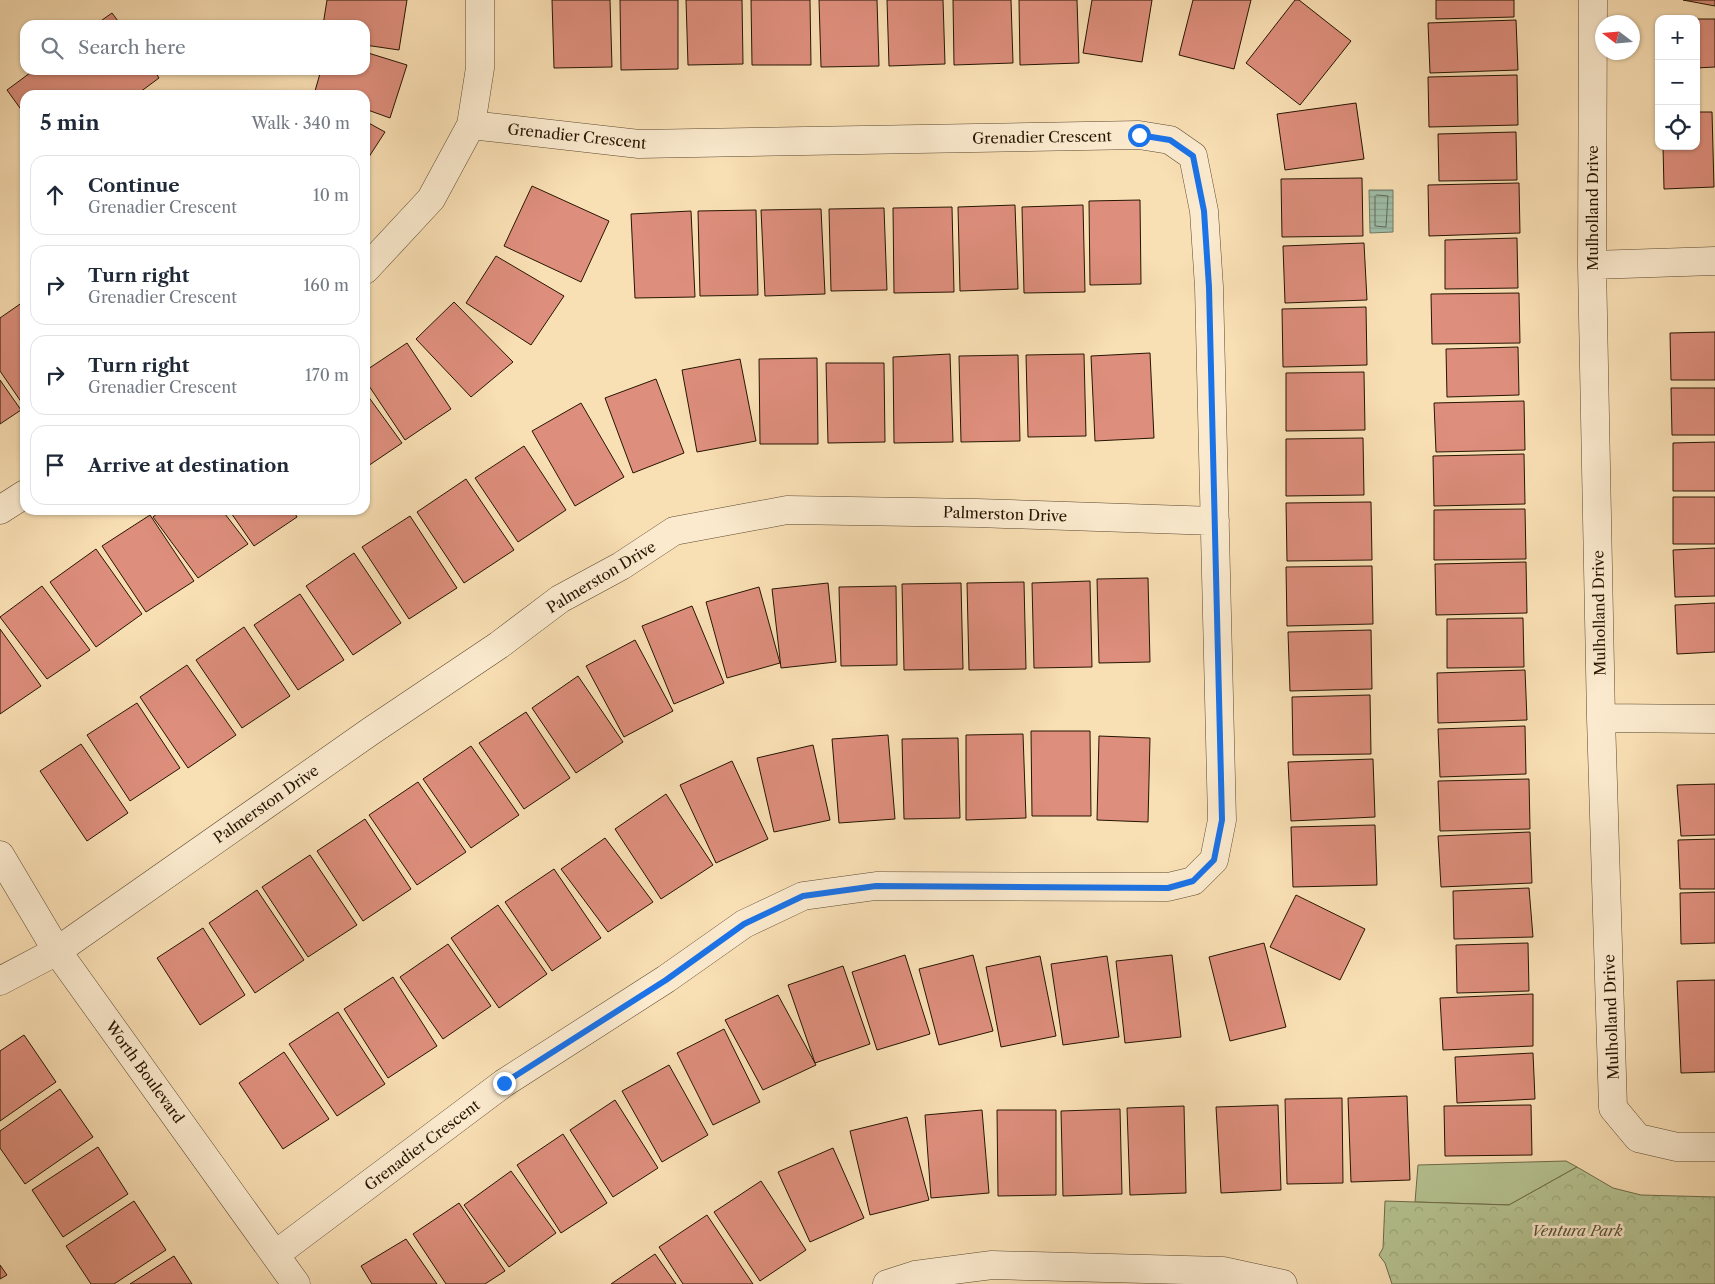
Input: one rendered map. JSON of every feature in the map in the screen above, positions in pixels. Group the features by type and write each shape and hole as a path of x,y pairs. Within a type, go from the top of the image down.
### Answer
{"street":[{"path":"370,265 431,199 472,125 480,68 480,0"},
{"name":"Mulholland Drive","path":"1593,0 1592,265 1601,718 1613,1108 1638,1138 1677,1147 1715,1147"},
{"name":"Grenadier Crescent","path":"276,1254 504,1083 666,980 744,924 803,896 876,886 1168,888 1193,881 1214,860 1222,820 1216,521 1210,403 1209,287 1204,211 1193,156 1170,140 1139,135 639,144 472,125"},
{"path":"1592,265 1715,260"},
{"path":"0,510 20,497"},
{"name":"Palmerston Drive","path":"0,981 57,950 371,731 499,645 560,598 621,566 674,531 787,510 977,513 1216,521"},
{"path":"1601,718 1715,719"},
{"name":"Worth Boulevard","path":"0,855 57,950 296,1284"},
{"path":"887,1284 915,1274 992,1265 1223,1271 1283,1284"}],"green space":[{"path":"1566,1161 1577,1167 1509,1205 1415,1202 1418,1165"},
{"name":"Ventura Park","path":"1577,1167 1613,1188 1641,1195 1715,1197 1715,1284 1392,1284 1385,1263 1379,1255 1383,1248 1385,1201 1509,1205"}],"water":[{"path":"1369,190 1393,190 1393,232 1370,233"}],"building":[{"path":"327,0 407,0 399,50 370,46 370,20 324,20"},
{"path":"552,0 610,0 612,67 554,68"},
{"path":"620,0 678,0 678,69 621,70"},
{"path":"686,0 742,0 743,64 688,65"},
{"path":"751,0 810,0 811,65 752,65"},
{"path":"819,0 877,0 879,66 821,67"},
{"path":"887,0 943,0 945,64 889,66"},
{"path":"953,0 1011,0 1013,63 954,65"},
{"path":"1019,0 1077,0 1079,63 1020,65"},
{"path":"1092,0 1152,0 1142,62 1083,53"},
{"path":"1193,0 1251,0 1234,69 1179,55"},
{"path":"1295,0 1299,0 1351,41 1300,105 1246,63"},
{"path":"1436,0 1514,0 1514,17 1436,19"},
{"path":"1683,0 1715,0 1715,6"},
{"path":"112,13 117,20 102,20"},
{"path":"1700,19 1715,19 1715,67 1700,68"},
{"path":"1516,20 1518,70 1430,73 1428,23"},
{"path":"370,54 407,65 390,118 370,111 370,90 315,90 320,75 370,75"},
{"path":"27,75 157,75 159,78 143,90 20,90 20,108 7,90"},
{"path":"1517,75 1518,125 1429,127 1428,77"},
{"path":"1356,103 1364,159 1285,170 1277,114"},
{"path":"1700,112 1712,112 1714,187 1664,189 1663,150 1700,150"},
{"path":"370,124 385,132 370,155"},
{"path":"1516,132 1517,180 1439,181 1438,134"},
{"path":"1362,178 1363,236 1282,237 1281,179"},
{"path":"1519,183 1520,233 1429,236 1428,185"},
{"path":"532,186 609,221 581,282 504,246"},
{"path":"1140,200 1141,284 1090,285 1089,201"},
{"path":"1015,205 1018,289 960,291 958,207"},
{"path":"1083,205 1085,292 1024,293 1022,207"},
{"path":"952,207 954,292 894,293 893,208"},
{"path":"884,208 887,290 831,291 829,209"},
{"path":"821,209 825,294 765,296 761,210"},
{"path":"756,210 758,295 700,296 698,211"},
{"path":"691,211 695,297 635,298 631,214"},
{"path":"1517,238 1518,288 1445,289 1445,240"},
{"path":"1364,243 1367,300 1285,303 1283,246"},
{"path":"496,256 564,296 531,345 466,303"},
{"path":"1519,293 1520,343 1432,344 1431,294"},
{"path":"454,302 513,362 471,397 416,339"},
{"path":"20,304 20,400 0,371 0,318"},
{"path":"1366,307 1367,365 1283,367 1282,309"},
{"path":"1715,332 1715,380 1671,380 1670,333"},
{"path":"407,343 451,409 405,440 370,388 370,368"},
{"path":"1518,347 1519,395 1447,397 1446,349"},
{"path":"1150,353 1154,438 1095,441 1091,356"},
{"path":"950,354 953,442 894,443 893,357"},
{"path":"1084,354 1086,436 1028,437 1026,355"},
{"path":"1018,355 1020,441 961,442 959,356"},
{"path":"817,358 818,444 760,444 759,359"},
{"path":"740,359 756,441 697,452 682,370"},
{"path":"826,363 884,363 885,442 828,443"},
{"path":"1364,372 1365,430 1286,431 1286,373"},
{"path":"656,379 684,453 633,473 605,398"},
{"path":"0,380 20,411 0,424"},
{"path":"1671,388 1715,388 1715,435 1672,435"},
{"path":"370,399 402,443 370,465"},
{"path":"1524,401 1525,450 1436,452 1434,403"},
{"path":"581,403 624,477 575,506 532,431"},
{"path":"1363,438 1364,495 1286,496 1286,439"},
{"path":"1715,442 1715,491 1673,491 1673,443"},
{"path":"524,446 566,510 518,542 475,478"},
{"path":"1524,454 1525,504 1434,506 1433,456"},
{"path":"466,479 514,550 464,583 417,512"},
{"path":"1673,497 1715,497 1715,544 1673,544"},
{"path":"1371,502 1372,560 1287,561 1286,503"},
{"path":"1525,509 1526,559 1434,560 1434,510"},
{"path":"150,515 194,581 146,612 102,546"},
{"path":"156,515 226,515 248,544 198,578 153,517"},
{"path":"232,515 296,515 297,517 254,546"},
{"path":"410,516 457,588 409,619 362,547"},
{"path":"1715,548 1715,596 1675,597 1673,550"},
{"path":"96,549 142,614 96,647 50,582"},
{"path":"354,553 401,623 353,655 306,586"},
{"path":"1526,562 1527,613 1436,615 1435,564"},
{"path":"1372,566 1373,624 1287,626 1286,567"},
{"path":"1148,578 1150,662 1099,663 1097,579"},
{"path":"1090,581 1092,667 1034,668 1032,583"},
{"path":"1024,582 1026,669 969,670 967,583"},
{"path":"828,583 836,662 781,668 772,589"},
{"path":"961,583 963,669 904,670 902,584"},
{"path":"42,586 90,650 47,679 0,617"},
{"path":"896,586 897,665 841,666 839,587"},
{"path":"759,587 780,663 727,678 706,602"},
{"path":"300,594 344,660 298,690 254,625"},
{"path":"1715,603 1715,652 1677,654 1675,605"},
{"path":"692,606 724,683 674,704 642,626"},
{"path":"1523,618 1524,667 1447,668 1447,619"},
{"path":"244,627 290,696 242,728 196,660"},
{"path":"0,629 41,686 0,714"},
{"path":"1371,630 1372,689 1290,691 1288,632"},
{"path":"635,640 673,711 624,737 586,666"},
{"path":"187,665 236,735 188,768 140,697"},
{"path":"1525,670 1527,720 1438,723 1437,673"},
{"path":"578,676 623,742 576,773 532,708"},
{"path":"1370,695 1371,754 1293,755 1292,697"},
{"path":"137,703 180,768 130,801 87,735"},
{"path":"526,712 570,778 524,809 479,743"},
{"path":"1525,726 1526,774 1440,777 1438,729"},
{"path":"1031,731 1090,731 1091,816 1032,816"},
{"path":"1023,734 1026,818 966,820 966,735"},
{"path":"888,735 895,819 839,823 832,739"},
{"path":"1099,736 1150,738 1148,822 1097,820"},
{"path":"958,738 960,818 904,819 902,739"},
{"path":"81,744 128,813 87,841 40,771"},
{"path":"813,745 830,820 774,832 757,758"},
{"path":"471,746 519,815 471,848 423,779"},
{"path":"1373,759 1375,817 1291,821 1288,762"},
{"path":"732,761 768,839 716,863 680,785"},
{"path":"1529,779 1530,829 1440,831 1438,781"},
{"path":"418,782 466,852 417,885 369,815"},
{"path":"1715,784 1715,835 1681,836 1677,785"},
{"path":"666,794 713,865 661,899 615,829"},
{"path":"365,819 411,889 363,921 317,851"},
{"path":"1375,825 1377,885 1293,887 1291,827"},
{"path":"1530,832 1532,883 1441,887 1438,836"},
{"path":"605,838 653,902 608,932 561,869"},
{"path":"1715,839 1715,889 1680,889 1678,840"},
{"path":"310,855 357,925 308,957 262,887"},
{"path":"554,869 601,938 552,971 505,902"},
{"path":"1529,888 1533,937 1454,939 1453,891"},
{"path":"257,890 304,960 255,993 209,923"},
{"path":"1715,892 1715,943 1681,944 1680,893"},
{"path":"1296,895 1365,929 1340,980 1270,947"},
{"path":"498,905 547,974 499,1008 451,938"},
{"path":"203,928 245,995 200,1025 157,958"},
{"path":"1264,943 1286,1027 1230,1041 1209,957"},
{"path":"1528,943 1529,991 1457,993 1456,945"},
{"path":"448,944 491,1006 443,1039 400,977"},
{"path":"905,955 930,1034 877,1050 852,972"},
{"path":"973,955 993,1031 939,1045 919,969"},
{"path":"1172,955 1181,1037 1125,1043 1116,961"},
{"path":"1040,956 1056,1036 1001,1047 986,967"},
{"path":"1107,956 1119,1037 1063,1045 1051,964"},
{"path":"843,966 870,1044 815,1063 788,985"},
{"path":"393,977 437,1046 388,1078 344,1009"},
{"path":"1715,980 1715,1072 1681,1073 1677,981"},
{"path":"1533,994 1533,1046 1443,1050 1440,998"},
{"path":"778,995 816,1065 763,1090 725,1020"},
{"path":"338,1012 385,1084 337,1116 289,1044"},
{"path":"724,1029 760,1102 713,1125 677,1053"},
{"path":"24,1035 56,1082 0,1121 0,1051"},
{"path":"284,1052 329,1119 283,1149 239,1083"},
{"path":"1533,1053 1535,1099 1457,1103 1455,1057"},
{"path":"669,1065 708,1135 662,1162 622,1091"},
{"path":"60,1089 93,1137 25,1184 0,1148 0,1131"},
{"path":"1407,1096 1410,1180 1351,1182 1348,1098"},
{"path":"1342,1098 1343,1183 1287,1184 1285,1099"},
{"path":"615,1100 658,1168 613,1197 570,1130"},
{"path":"1278,1105 1281,1190 1221,1193 1216,1107"},
{"path":"1531,1105 1532,1155 1445,1156 1444,1106"},
{"path":"1184,1106 1186,1193 1130,1195 1127,1108"},
{"path":"1120,1109 1122,1194 1063,1196 1061,1111"},
{"path":"982,1110 989,1193 931,1198 925,1115"},
{"path":"997,1110 1056,1110 1056,1195 998,1196"},
{"path":"907,1117 929,1200 870,1215 850,1131"},
{"path":"563,1134 607,1203 561,1233 517,1165"},
{"path":"98,1147 128,1194 63,1237 32,1190"},
{"path":"833,1148 864,1218 810,1242 778,1172"},
{"path":"511,1171 556,1233 509,1267 464,1205"},
{"path":"761,1181 806,1250 760,1281 714,1212"},
{"path":"134,1201 166,1250 114,1284 91,1284 66,1246"},
{"path":"459,1203 505,1271 485,1284 446,1284 413,1234"},
{"path":"707,1215 753,1284 683,1284 659,1247"},
{"path":"406,1239 437,1284 372,1284 361,1266"},
{"path":"655,1254 676,1284 611,1284"},
{"path":"174,1256 192,1284 130,1284"},
{"path":"0,1265 7,1275 0,1279"}],"route":[{"path":"504,1083 666,980 744,924 803,896 876,886 1168,888 1193,881 1214,860 1222,820 1216,521 1210,403 1209,287 1204,211 1193,156 1170,140 1139,135"}]}
